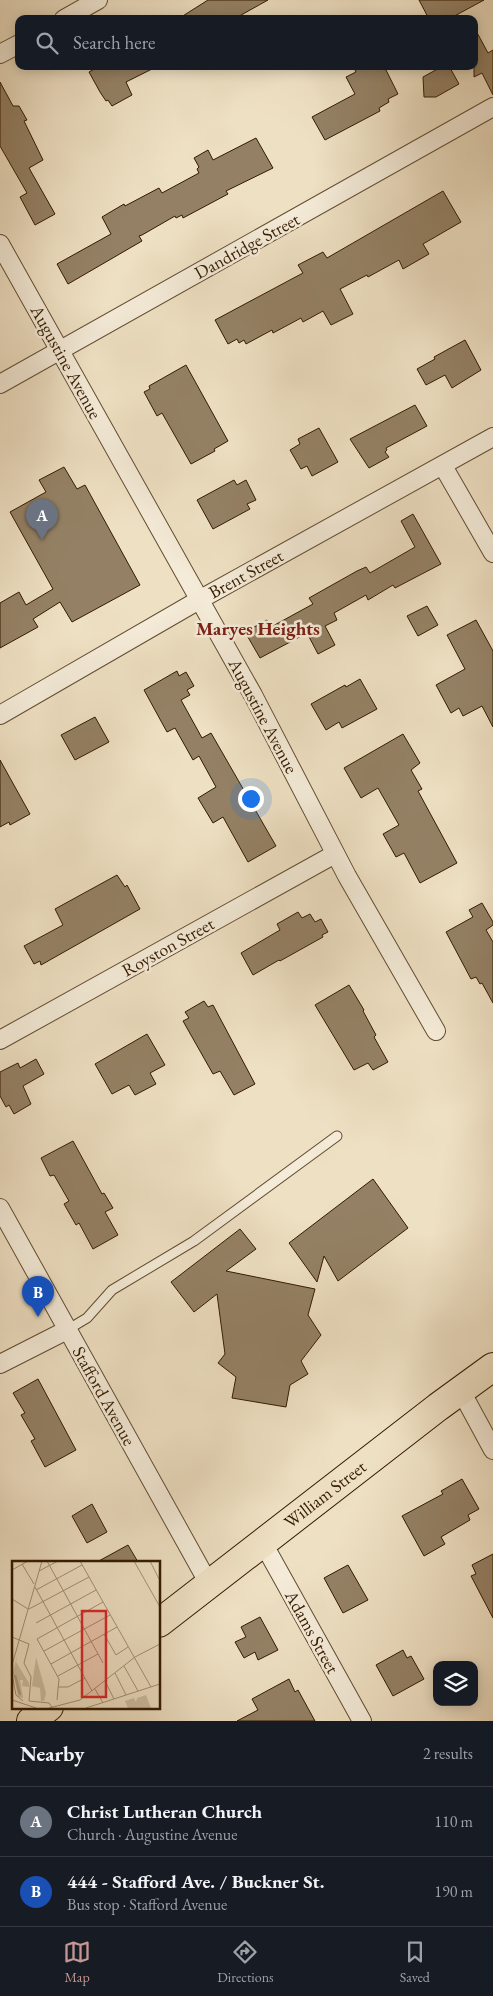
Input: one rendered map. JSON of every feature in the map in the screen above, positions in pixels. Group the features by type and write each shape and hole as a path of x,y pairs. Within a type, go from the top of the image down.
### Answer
{"main road":[{"name":"William Street","path":"160,1622 460,1390 493,1367"},
{"path":"31,1721 48,1708"}],"street":[{"path":"71,15 98,0"},
{"path":"0,54 15,46"},
{"name":"Dandridge Street","path":"0,384 493,107"},
{"name":"Augustine Avenue","path":"0,244 252,695 335,854 436,1031"},
{"name":"Brent Street","path":"0,715 199,600 493,437"},
{"path":"443,466 493,553"},
{"name":"Royston Street","path":"0,1040 335,854"},
{"name":"Stafford Avenue","path":"0,1208 209,1584"},
{"path":"0,1364 67,1330"},
{"path":"460,1390 493,1450"},
{"name":"Adams Street","path":"263,1543 362,1721"}],"lane":[{"path":"67,1330 88,1318 112,1290 194,1241 337,1136"}],"building":[{"path":"208,0 268,0 241,15 184,15"},
{"path":"419,0 484,0 456,15 427,15"},
{"path":"478,34 488,53 493,50 493,95 482,73 474,77 474,70 478,70"},
{"path":"93,70 150,70 126,82 132,95 112,106 108,100 106,101 89,72"},
{"path":"355,70 386,70 398,94 388,99 389,102 379,108 380,111 325,140 312,117 355,94 346,77 356,72"},
{"path":"436,70 451,70 459,84 436,97 424,97 423,77"},
{"path":"0,82 13,106 19,106 27,120 24,121 43,160 29,168 55,214 35,225 20,197 27,193 0,146"},
{"path":"256,138 273,168 226,191 228,194 183,218 182,215 176,218 175,216 139,236 142,241 68,284 57,264 111,234 102,217 124,204 125,206 159,188 162,193 199,173 197,169 199,167 194,158 208,150 213,160"},
{"path":"443,191 461,222 423,244 429,254 403,269 399,260 368,277 367,275 340,289 353,314 331,325 323,311 303,322 301,318 273,333 272,330 246,344 244,340 239,343 237,339 228,344 215,320 303,273 298,265 323,252 327,258"},
{"path":"465,340 481,370 452,388 445,375 426,385 417,369"},
{"path":"186,365 228,441 214,449 215,451 191,464 162,413 157,416 144,392 150,389 149,386"},
{"path":"415,405 427,426 386,448 385,452 389,457 369,468 350,439"},
{"path":"319,428 338,462 312,476 307,466 301,469 290,450 300,444 298,439"},
{"path":"64,467 77,489 85,485 140,585 72,622 60,602 33,619 38,627 0,648 0,603 19,592 26,605 53,589 10,512 46,492 39,480"},
{"path":"234,480 237,485 246,480 256,500 247,504 250,509 213,529 197,500"},
{"path":"413,514 441,564 395,588 393,585 368,600 366,595 334,613 337,620 325,626 335,645 318,654 307,633 260,658 245,632 267,620 271,627 313,604 309,598 357,571 366,567 370,573 415,547 401,521"},
{"path":"427,606 438,625 418,636 407,616"},
{"path":"476,620 493,651 493,727 482,706 463,716 459,708 451,713 436,685 465,669 447,635"},
{"path":"177,671 179,676 186,672 194,686 187,690 190,695 181,700 202,738 211,733 276,846 248,862 223,817 213,823 198,798 216,787 199,756 193,760 175,728 167,732 144,690"},
{"path":"360,679 377,709 342,728 339,722 326,730 311,704"},
{"path":"95,717 109,742 75,760 61,735"},
{"path":"403,734 420,763 411,770 422,789 418,791 457,863 420,883 404,853 396,857 383,834 399,825 378,788 361,798 344,768"},
{"path":"0,760 30,814 10,825 9,822 0,827"},
{"path":"117,875 125,887 127,885 140,909 41,965 40,961 34,964 24,946 63,925 55,909"},
{"path":"482,903 493,922 493,925 486,930 493,942 493,1003 482,983 480,984 476,977 471,979 446,932 473,917 469,910"},
{"path":"298,912 302,918 310,914 315,922 321,919 328,932 322,935 323,937 253,975 241,953 280,930 277,924"},
{"path":"349,985 364,1010 376,1035 374,1037 388,1062 373,1070 368,1063 354,1070 315,1005"},
{"path":"204,1001 208,1007 213,1005 255,1084 234,1095 220,1071 213,1074 183,1021 189,1018 185,1012"},
{"path":"147,1034 165,1065 150,1073 156,1084 135,1095 129,1085 112,1094 95,1064"},
{"path":"36,1059 44,1074 23,1086 31,1104 14,1114 9,1105 6,1107 0,1096 0,1072 18,1063 20,1068"},
{"path":"73,1141 102,1194 104,1193 113,1208 105,1212 118,1235 93,1249 79,1223 76,1225 64,1204 69,1201 54,1175 50,1176 41,1158"},
{"path":"373,1179 408,1228 338,1281 324,1256 317,1282 289,1243"},
{"path":"240,1229 256,1249 226,1271 315,1289 308,1315 321,1335 301,1361 308,1374 290,1385 286,1407 232,1398 236,1377 218,1363 225,1354 217,1294 194,1312 171,1282"},
{"path":"38,1379 76,1450 45,1467 31,1441 35,1439 21,1415 25,1413 13,1393"},
{"path":"462,1479 479,1509 468,1515 470,1520 441,1537 445,1544 424,1556 402,1516 443,1494 441,1491"},
{"path":"92,1504 107,1532 87,1543 72,1516"},
{"path":"128,1545 137,1561 99,1561"},
{"path":"493,1554 493,1618 471,1576 476,1574 472,1565"},
{"path":"348,1565 368,1600 343,1613 324,1578"},
{"path":"260,1617 278,1650 258,1660 255,1652 244,1658 235,1642 246,1637 241,1627"},
{"path":"403,1650 407,1658 411,1656 424,1679 393,1696 376,1665"},
{"path":"289,1679 295,1692 298,1690 315,1721 237,1721 258,1710 252,1699"}],"place":[{"name":"Christ Lutheran Church","path":"42,540"},
{"name":"444 - Stafford Ave. / Buckner St.","path":"38,1317"}],"district":[{"name":"Maryes Heights","path":"258,628"}]}
